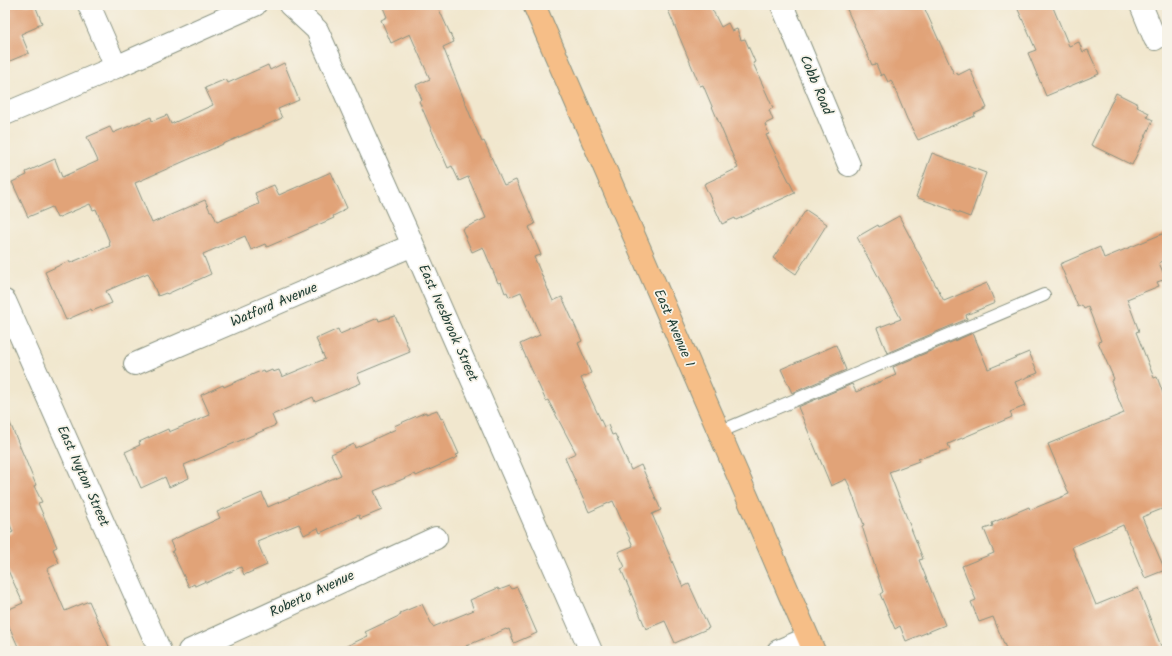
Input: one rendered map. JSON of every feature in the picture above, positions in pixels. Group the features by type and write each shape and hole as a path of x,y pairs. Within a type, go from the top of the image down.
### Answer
{"main road":[{"name":"East Avenue I","path":"534,5 811,644"}],"street":[{"path":"89,5 116,67"},
{"path":"5,114 116,67 255,5"},
{"name":"East Ivesbrook Street","path":"290,5 317,30 591,651"},
{"name":"Cobb Road","path":"782,5 849,165"},
{"path":"1141,5 1155,39"},
{"name":"Watford Avenue","path":"135,364 413,245"},
{"name":"East Ivyton Street","path":"5,301 160,651"},
{"name":"Roberto Avenue","path":"189,651 436,538"},
{"path":"778,651 811,644"}],"lane":[{"path":"719,432 1044,294"}],"building":[{"path":"5,5 35,5 42,23 37,25 37,27 21,34 29,53 5,63"},
{"path":"382,5 437,5 454,42 443,47 473,122 482,142 484,141 504,185 516,180 535,224 529,227 541,255 534,257 553,301 562,297 582,341 578,343 591,373 581,378 604,427 608,425 612,435 615,434 631,470 641,465 661,510 652,514 683,587 689,584 709,628 675,643 665,621 646,629 621,569 625,567 618,552 633,546 613,501 589,512 565,458 576,453 548,400 546,401 520,344 540,335 521,292 509,297 507,292 505,293 501,282 498,283 483,247 472,252 462,229 486,218 468,177 459,181 452,166 448,168 419,101 422,100 416,85 430,79 410,34 391,43 381,20 387,17"},
{"path":"666,5 710,5 721,27 728,23 732,31 737,29 741,40 745,39 755,62 753,63 773,108 769,110 773,120 765,124 769,134 766,135 795,193 736,220 735,218 722,224 704,184 738,168 703,85 700,86"},
{"path":"845,5 923,5 954,74 957,73 958,75 970,69 987,108 974,114 975,116 918,140 907,119 891,80 888,82 884,74 881,76 876,64 872,65"},
{"path":"1016,5 1052,5 1069,46 1079,42 1083,52 1088,50 1099,74 1046,96 1028,53 1036,50"},
{"path":"284,63 299,100 278,109 282,118 135,183 152,223 205,200 217,222 259,204 255,193 274,185 279,195 331,172 347,208 333,216 334,218 267,247 265,244 251,250 245,236 203,254 211,274 167,294 158,296 148,273 106,291 112,303 92,311 91,309 66,320 45,272 69,261 70,263 110,246 110,243 96,209 93,210 90,204 57,218 52,207 28,217 12,182 27,175 26,172 55,159 62,177 98,161 87,137 110,127 113,133 151,117 152,121 167,115 171,124 213,105 205,88 226,79 228,83 268,65 270,70"},
{"path":"1116,93 1138,104 1137,107 1149,113 1147,117 1153,120 1132,165 1091,145"},
{"path":"932,153 986,173 970,217 916,197"},
{"path":"806,210 827,224 796,274 773,258"},
{"path":"899,216 944,301 987,283 995,303 966,315 967,319 887,353 877,328 901,319 857,237 878,225 879,227"},
{"path":"1167,232 1167,259 1159,263 1166,279 1157,282 1159,286 1127,299 1139,331 1136,332 1154,378 1157,377 1167,404 1167,507 1142,517 1165,570 1145,578 1123,525 1072,547 1096,605 1138,588 1163,651 1007,651 993,617 979,622 971,602 976,600 962,566 994,553 984,529 993,526 992,523 1029,507 1030,510 1069,494 1048,444 1124,413 1111,381 1114,379 1098,342 1101,341 1088,307 1084,309 1082,305 1078,307 1060,264 1100,247 1104,258"},
{"path":"395,316 410,352 357,374 361,383 315,402 313,397 272,415 276,425 184,465 189,478 169,487 165,477 141,488 125,452 140,445 139,442 168,429 169,432 210,415 201,395 263,370 265,373 272,370 273,372 279,370 282,377 325,359 316,339 338,329 340,334 378,318 379,321"},
{"path":"973,333 988,369 1029,352 1038,373 1015,382 1025,406 1010,412 1012,417 948,444 950,449 918,459 919,461 889,472 923,559 919,560 945,625 906,641 900,626 895,629 880,594 883,592 862,526 864,525 849,485 846,479 831,486 798,407 852,384 856,392 896,375 893,367"},
{"path":"836,345 846,370 792,393 781,369"},
{"path":"437,410 441,419 443,418 459,454 456,455 458,457 416,476 415,474 374,491 382,510 360,519 359,515 320,533 318,528 304,535 299,524 257,541 267,565 244,575 241,567 206,583 206,581 189,587 172,551 174,550 170,541 220,518 217,512 262,493 268,507 341,475 331,454 354,444 355,448 396,429 394,426 426,412 426,414"},
{"path":"5,411 36,485 34,486 42,502 38,503 57,547 53,549 59,563 47,569 65,611 89,601 111,651 20,651 5,617 5,611 23,603 5,564 5,536 13,532 5,513"},
{"path":"510,586 512,589 517,587 537,633 514,643 509,629 506,629 466,646 469,651 336,651 368,636 365,632 401,615 400,613 422,604 433,627 474,610 470,600 498,588 499,590"}]}
